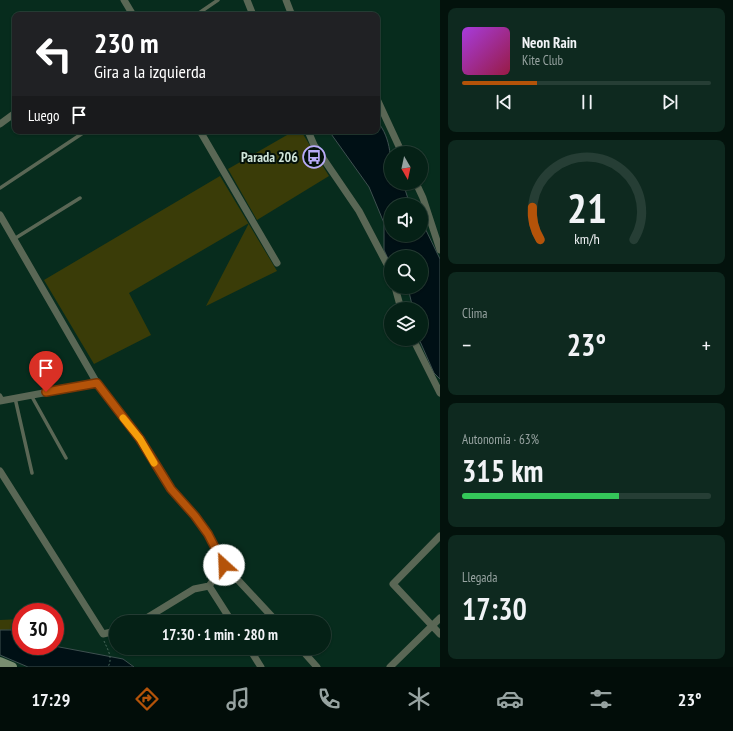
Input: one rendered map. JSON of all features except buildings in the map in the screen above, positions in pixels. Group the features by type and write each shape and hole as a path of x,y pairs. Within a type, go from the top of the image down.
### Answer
{"street":[{"path":"124,0 131,12"},
{"path":"247,0 252,12"},
{"path":"286,0 291,12"},
{"path":"380,105 399,146"},
{"path":"0,124 12,115"},
{"path":"202,134 277,263"},
{"path":"309,134 314,145 359,211 384,259"},
{"path":"419,190 440,250"},
{"path":"0,215 13,240 97,383 140,439 171,489 195,516 208,534 224,565 270,615"},
{"path":"417,346 440,392"},
{"path":"1,398 14,398 97,383"},
{"path":"0,471 103,634 109,633"},
{"path":"440,536 392,584 440,634"},
{"path":"151,615 194,589 209,586 224,565"},
{"path":"209,586 228,615"},
{"path":"390,667 440,618"},
{"path":"254,655 262,667"},
{"path":"306,655 317,667"},
{"path":"0,662 12,667"}],"lane":[{"path":"200,12 218,0"},
{"path":"0,188 81,134"},
{"path":"13,240 80,198"},
{"path":"31,395 66,458"},
{"path":"14,398 32,473"}],"path":[{"path":"103,634 111,662 108,667"}],"shaded area":[{"path":"380,125 382,128 386,135 389,146 384,146 384,190 405,190 408,198 384,198 384,223 369,187 331,134 380,134"},
{"path":"289,134 303,134 329,176 257,220 228,169"},
{"path":"220,176 248,223 129,293 151,335 94,364 44,280"},
{"path":"249,224 277,271 206,306"},
{"path":"428,234 440,259 440,379 434,373 422,346 428,346 428,302 411,302 409,294 428,294 428,250 384,250 384,242 428,242"},
{"path":"12,619 12,629 0,630 0,620"},
{"path":"0,630 12,630 12,655 64,655 64,648 123,659 134,667 28,667 0,655"}],"slow traffic":[{"path":"123,418 140,439 154,463"}],"place":[{"name":"Parada 206","path":"314,157"}],"route":[{"path":"46,392 97,383 110,402 140,439 171,489 195,516 208,534 224,565"}]}
